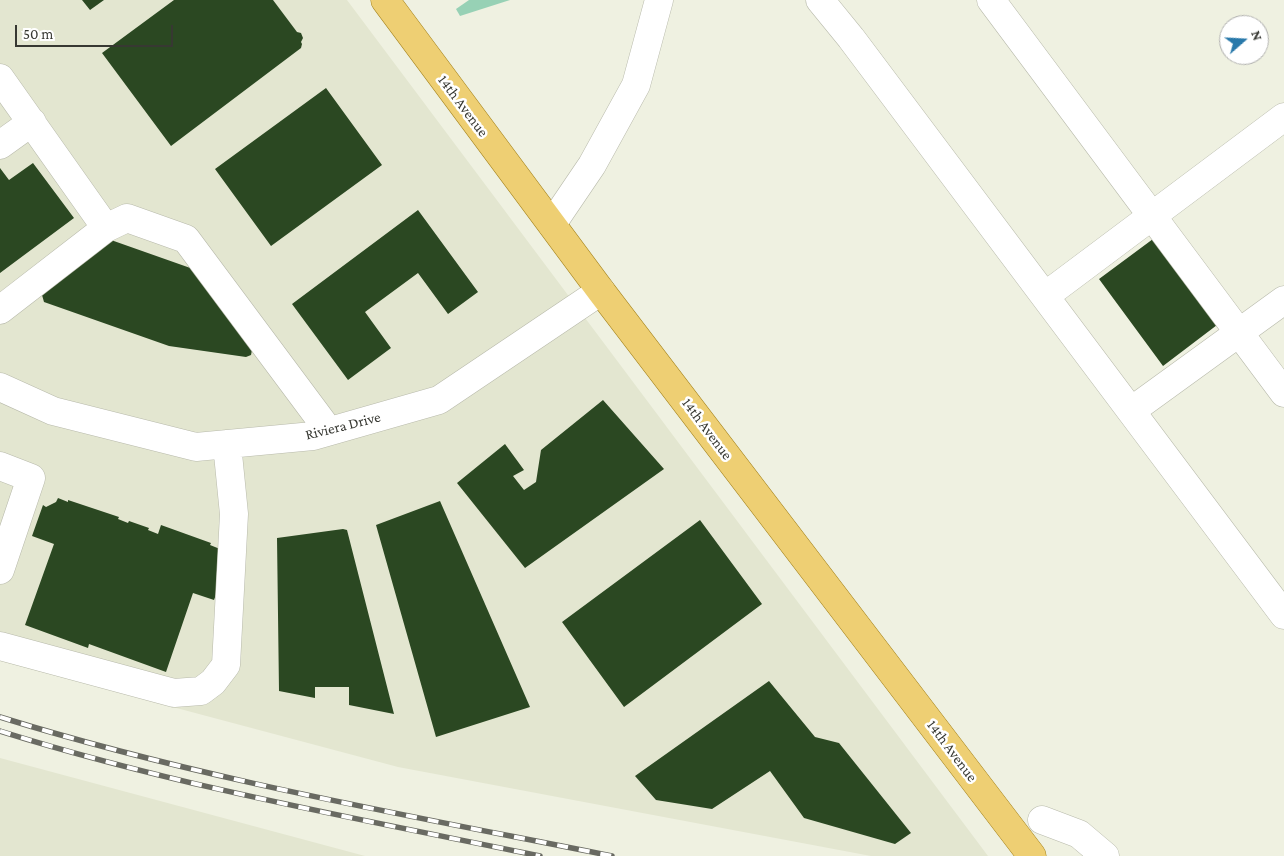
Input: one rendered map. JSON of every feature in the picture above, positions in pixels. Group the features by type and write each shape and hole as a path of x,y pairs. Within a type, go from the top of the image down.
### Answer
{"main road":[{"name":"14th Avenue","path":"385,0 601,291 1032,856"}],"street":[{"path":"552,224 592,165 636,85 659,0"},
{"path":"820,0 851,38 1284,615"},
{"path":"991,0 1284,393"},
{"path":"0,78 106,228"},
{"path":"1045,296 1284,117"},
{"path":"0,145 32,122"},
{"path":"0,310 106,228 127,218 186,239 330,431"},
{"name":"Riviera Drive","path":"0,387 53,411 196,447 313,436 439,400 601,291"},
{"path":"1131,410 1284,300"},
{"path":"0,646 174,693 201,691 214,682 226,665 228,635 234,514 227,444"},
{"path":"0,466 31,478 0,570"},
{"path":"1042,820 1079,834 1105,856"}],"shaded area":[{"path":"0,0 347,0 988,856 871,856 398,767 0,661"},
{"path":"469,0 510,0 460,16 456,9"},
{"path":"0,758 365,856 0,856"}],"building":[{"path":"82,0 104,0 90,10"},
{"path":"174,0 273,0 297,32 301,33 303,38 301,48 171,146 102,53"},
{"path":"326,88 382,165 271,246 215,169"},
{"path":"33,163 74,218 0,273 0,168 9,180"},
{"path":"418,210 478,292 448,314 418,273 365,312 391,348 348,380 292,304"},
{"path":"1153,239 1217,325 1163,366 1099,279"},
{"path":"111,240 196,270 252,350 251,355 246,357 169,346 44,302 42,295"},
{"path":"603,400 664,469 525,568 457,483 505,444 524,470 513,476 524,490 536,482 541,450"},
{"path":"58,498 119,517 118,519 149,528 148,530 158,534 161,525 211,543 210,545 220,549 227,564 214,600 193,593 166,672 89,644 88,648 25,625 54,544 32,536 43,505 46,507 56,502"},
{"path":"440,501 530,707 436,737 376,525"},
{"path":"700,520 762,604 624,707 562,622"},
{"path":"347,530 394,714 349,705 349,687 315,687 315,698 279,691 277,538"},
{"path":"769,681 815,737 839,743 911,833 895,844 804,818 770,771 712,809 656,800 635,776"}],"railway":[{"path":"0,717 75,739 227,777 612,856"},
{"path":"0,731 66,751 200,785 336,815 540,856"}]}
